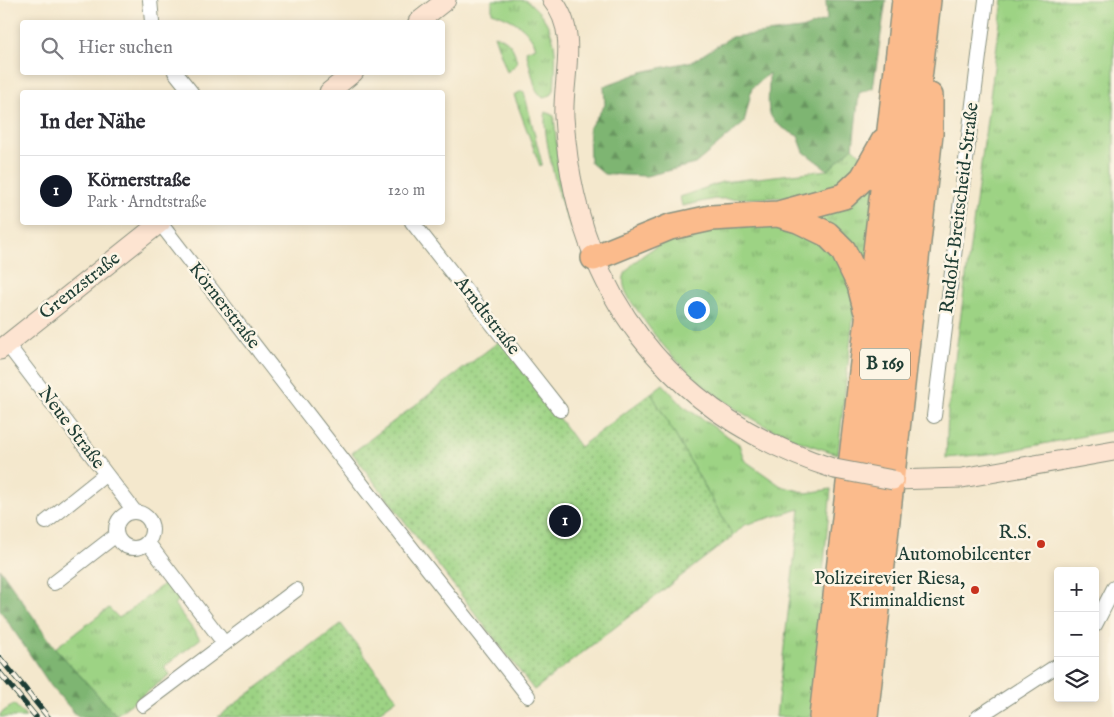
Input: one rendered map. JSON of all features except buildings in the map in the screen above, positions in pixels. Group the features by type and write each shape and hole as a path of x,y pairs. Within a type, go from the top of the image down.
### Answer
{"highway":[{"name":"B 169","path":"822,717 905,0"},
{"name":"B 169","path":"846,717 928,0"},
{"path":"865,717 893,480 930,134 930,83 920,66"},
{"path":"594,258 670,227 711,218 778,214 844,196 864,178 892,122"},
{"path":"778,214 798,220 827,234 843,250 860,285 868,319"}],"street":[{"path":"150,0 152,20"},
{"path":"421,20 446,0"},
{"path":"552,0 562,15 567,30 564,106 569,172 580,219 594,258 614,299 636,333 706,404 761,440 806,460 835,469 893,480 962,478 1114,451"},
{"name":"Rudolf-Breitscheid-Straße","path":"934,416 986,0"},
{"path":"176,75 188,90"},
{"path":"332,90 350,75"},
{"name":"Grenzstraße","path":"4,347 158,225"},
{"name":"Körnerstraße","path":"163,225 384,513 528,696"},
{"name":"Arndtstraße","path":"414,225 560,410"},
{"name":"Neue Straße","path":"4,347 135,512"},
{"path":"46,522 106,474"},
{"path":"54,584 116,534 119,521 126,514 135,512 144,515 152,526 152,535 148,543 143,547 132,549 122,544 116,534"},
{"path":"148,543 224,643"},
{"path":"1099,617 1114,588"},
{"path":"143,704 296,590"},
{"path":"978,717 1054,668"}],"green space":[{"path":"492,0 524,0 539,12 545,21 550,30 555,49 554,90 551,95 543,98 536,90 526,51 536,47 532,40 518,24 492,12"},
{"path":"826,0 886,0 873,88 859,93 853,147 828,170 804,152 798,136 777,124 772,118 768,104 769,73 752,88 744,123 695,164 646,176 604,174 590,162 589,128 605,105 604,86 642,72 693,61 731,37 801,29 827,20"},
{"path":"1003,0 1114,0 1114,430 997,453 946,458 948,411"},
{"path":"494,35 504,39 515,53 517,64 507,72"},
{"path":"522,91 524,92 542,164 540,166 514,95"},
{"path":"546,112 554,116 560,183 573,229 563,208 553,172 546,135"},
{"path":"853,147 864,158 845,185 805,197 714,199 682,206 680,197 722,182 828,170"},
{"path":"878,166 866,274 804,215"},
{"path":"775,224 825,240 847,267 854,310 838,454 769,428 747,416 706,387 687,371 654,334 631,301 624,287 624,277 631,266 656,247 672,239 705,230"},
{"path":"501,340 580,447 651,393 733,536 534,690 352,453"},
{"path":"663,384 683,406 739,444 744,460 781,486 807,493 831,489 823,573 824,609 811,717 776,717 800,509 744,525 733,536 651,393"},
{"path":"0,569 55,648 118,717 78,717 51,686 0,610"},
{"path":"168,581 182,597 174,604 200,639 164,667 170,675 116,715 55,648 109,608 119,618"},
{"path":"341,624 397,699 372,717 218,717"},
{"path":"14,704 26,717 0,717 0,714"}],"railway":[{"path":"0,658 48,717"},
{"path":"0,673 36,717"}],"place":[{"name":"Körnerstraße","path":"565,521"},
{"name":"R.S. Automobilcenter","path":"1041,544"},
{"name":"Polizeirevier Riesa, Kriminaldienst","path":"975,590"}]}
